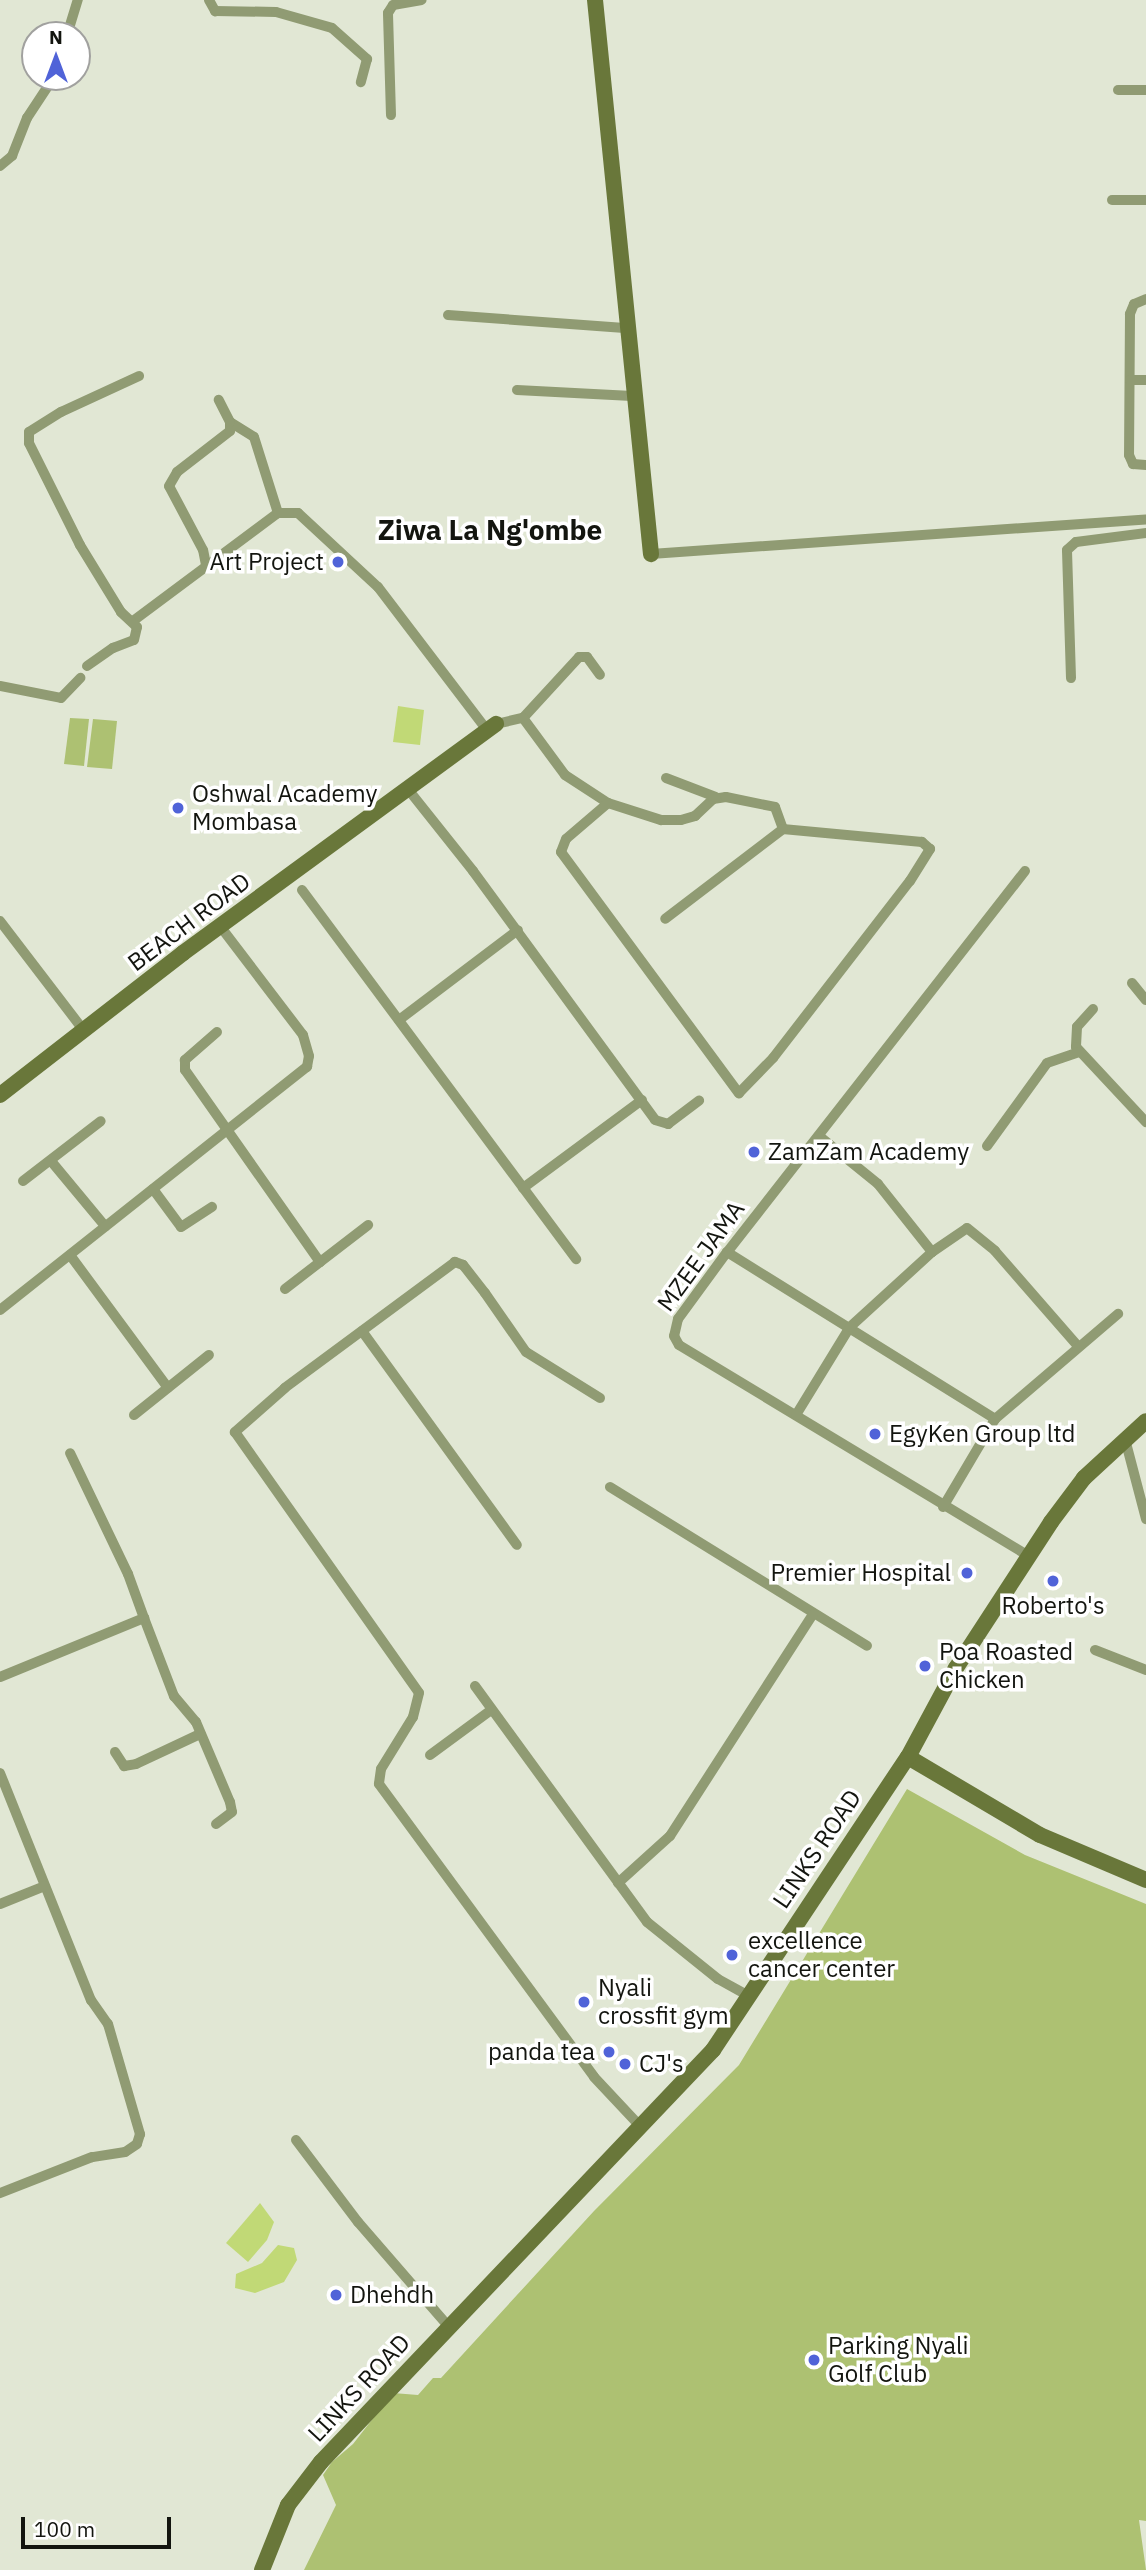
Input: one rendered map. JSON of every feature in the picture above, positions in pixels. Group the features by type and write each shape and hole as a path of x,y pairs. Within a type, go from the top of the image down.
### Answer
{"main road":[{"path":"594,0 625,328 650,554"},
{"name":"BEACH ROAD","path":"0,1095 220,926 491,727"},
{"name":"LINKS ROAD","path":"298,2497 337,2444 713,2050 845,1846 908,1757 956,1668 1071,1493 1146,1421"},
{"path":"908,1757 1040,1835 1146,1880"},
{"path":"262,2570 288,2505 298,2497"},
{"path":"273,2570 298,2497"}],"street":[{"path":"71,21 78,0"},
{"path":"209,0 215,12 276,12 337,30 367,59 361,82"},
{"path":"391,115 387,13 393,5 422,0"},
{"path":"1118,90 1146,90"},
{"path":"0,166 12,156 27,118 45,91"},
{"path":"1112,201 1146,200"},
{"path":"1146,299 1134,304 1130,314 1129,459 1146,465"},
{"path":"448,315 625,328"},
{"path":"87,666 113,648 134,640 138,633 133,621 115,604 80,545 29,435 61,412 139,376"},
{"path":"1130,380 1146,380"},
{"path":"517,390 632,396"},
{"path":"219,400 230,422 248,432 259,448 278,513"},
{"path":"206,565 203,550 169,486 177,472 223,441 230,422"},
{"path":"133,621 278,513 298,513 310,519 378,587 491,727 523,718 579,657 586,656 600,675"},
{"path":"650,554 1146,519"},
{"path":"1071,678 1067,550 1076,542 1146,533"},
{"path":"0,686 61,698 80,678"},
{"path":"523,718 565,775 608,803 661,820 681,820 695,816 716,797"},
{"path":"666,778 716,797 771,805 778,810 783,829"},
{"path":"407,788 518,930 655,1120 665,1124 699,1101"},
{"path":"608,803 566,839 561,852 739,1093 773,1058 930,851 922,842 783,829 665,919"},
{"name":"MZEE JAMA","path":"1025,871 727,1252 678,1319 675,1341 943,1507 1029,1556"},
{"path":"302,890 576,1259"},
{"path":"0,921 84,1031"},
{"path":"0,1310 303,1073 310,1056 293,1021 220,926"},
{"path":"398,1020 518,930"},
{"path":"1132,983 1146,1000"},
{"path":"1093,1009 1073,1037 1079,1052 1146,1122"},
{"path":"217,1032 189,1056 183,1067 320,1262"},
{"path":"986,1146 1047,1063 1079,1052"},
{"path":"523,1188 642,1100"},
{"path":"23,1181 101,1121"},
{"path":"819,1136 878,1184 932,1252"},
{"path":"51,1161 105,1226"},
{"path":"153,1189 181,1227 212,1207"},
{"path":"285,1289 368,1225"},
{"path":"796,1415 850,1327 932,1252 960,1231 973,1231 1078,1346"},
{"path":"727,1252 850,1327 905,1366 995,1419"},
{"path":"69,1255 168,1388"},
{"path":"600,1398 526,1352 459,1263 446,1265 237,1426 235,1435 419,1693 413,1717 381,1769 379,1784 594,2077 641,2127"},
{"path":"943,1507 995,1419 1118,1314"},
{"path":"362,1331 517,1545"},
{"path":"134,1415 209,1355"},
{"path":"1125,1439 1146,1519"},
{"path":"70,1452 128,1574 174,1696 196,1722 232,1812 216,1824"},
{"path":"610,1487 867,1646"},
{"path":"618,1883 670,1836 813,1614"},
{"path":"0,1677 144,1618"},
{"path":"1096,1650 1146,1670"},
{"path":"475,1686 618,1883 667,1940 749,1996"},
{"path":"430,1755 491,1710"},
{"path":"115,1752 124,1766 136,1764 200,1734"},
{"path":"0,1773 91,2000 108,2024 140,2134 137,2144 125,2152 92,2157 0,2193"},
{"path":"0,1904 45,1886"},
{"path":"296,2140 358,2222 448,2326"}],"shaded area":[{"path":"398,706 424,710 420,745 393,742"},
{"path":"70,718 89,719 84,766 64,764"},
{"path":"93,719 117,721 112,769 87,767"},
{"path":"907,1789 1025,1855 1146,1904 1146,2521 1139,2520 1146,2570 304,2570 336,2505 323,2475 332,2462 353,2444 393,2393 418,2395 433,2378 441,2378 594,2211 739,2065"},
{"path":"260,2203 274,2222 267,2240 248,2262 226,2243"},
{"path":"278,2245 294,2248 297,2260 284,2282 255,2293 235,2288 236,2274 262,2263"}],"place":[{"name":"Art Project","path":"338,562"},
{"name":"Oshwal Academy Mombasa","path":"178,808"},
{"name":"ZamZam Academy","path":"754,1152"},
{"name":"EgyKen Group ltd","path":"875,1434"},
{"name":"Premier Hospital","path":"967,1573"},
{"name":"Roberto's","path":"1053,1581"},
{"name":"Poa Roasted Chicken","path":"925,1666"},
{"name":"excellence cancer center","path":"732,1955"},
{"name":"Nyali crossfit gym","path":"584,2002"},
{"name":"panda tea","path":"609,2052"},
{"name":"CJ's","path":"625,2064"},
{"name":"Dhehdh","path":"336,2295"},
{"name":"Parking Nyali Golf Club","path":"814,2360"}],"district":[{"name":"Ziwa La Ng'ombe","path":"490,530"}]}
